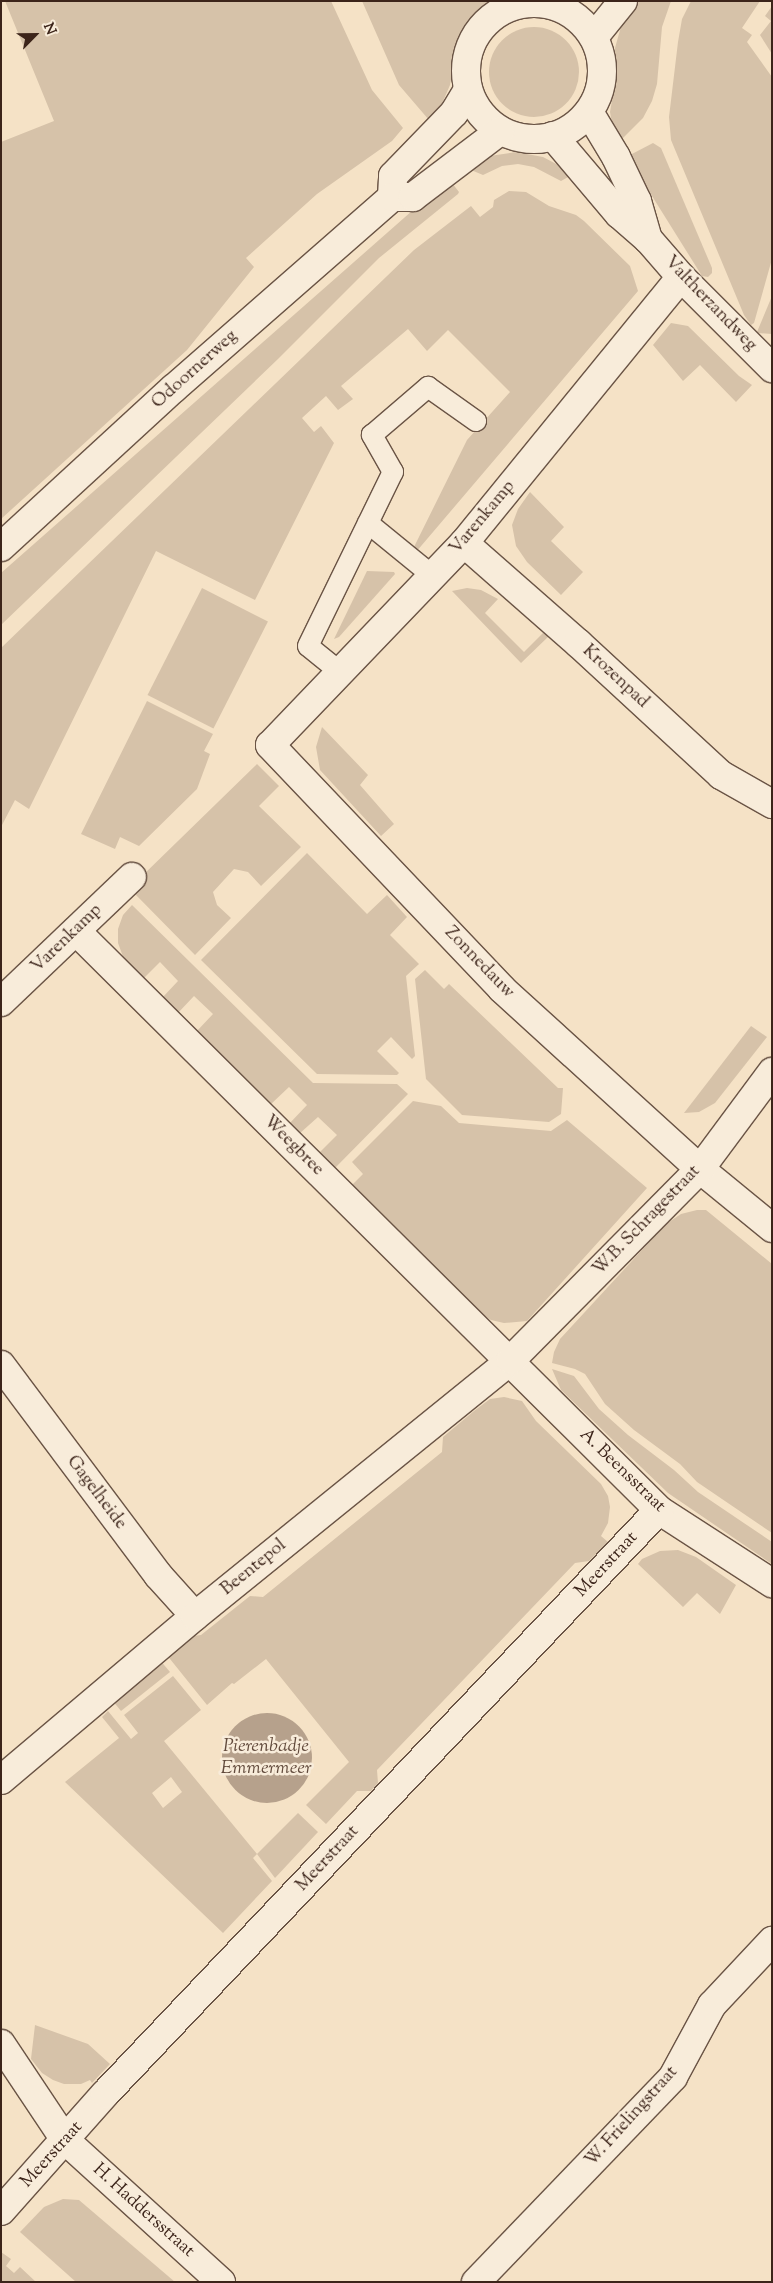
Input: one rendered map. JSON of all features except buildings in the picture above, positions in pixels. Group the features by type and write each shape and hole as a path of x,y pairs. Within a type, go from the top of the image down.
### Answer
{"street":[{"path":"594,37 623,1"},
{"path":"526,2 569,5 594,37 601,56 602,76 598,95 589,112 573,127 553,136 535,139 517,137 500,130 481,113 468,90 465,70 468,50 476,33 489,18 506,8 526,2"},
{"path":"468,90 454,113 393,176 392,198 413,197 500,130"},
{"name":"Valtherzandweg","path":"589,112 616,157 637,201 648,238"},
{"name":"Valtherzandweg","path":"553,136 618,214 648,238 681,277 772,368"},
{"name":"Odoornerweg","path":"1,547 173,389 392,198"},
{"name":"Varenkamp","path":"270,745 464,543 681,277"},
{"name":"Krozenpad","path":"464,543 578,643 721,775 772,804"},
{"name":"Zonnedauw","path":"270,745 502,989 700,1169 772,1228"},
{"name":"Varenkamp","path":"1,1002 132,877"},
{"name":"Weegbree","path":"76,931 511,1360"},
{"name":"W.B. Schragestraat","path":"511,1360 700,1169 772,1072"},
{"name":"A. Beensstraat","path":"511,1360 659,1510 772,1582"},
{"name":"Beentepol","path":"1,1780 195,1616 511,1360"},
{"name":"Gagelheide","path":"1,1366 158,1576 195,1616"},
{"name":"Meerstraat","path":"1,2211 112,2087 659,1510"},
{"name":"W. Frielingstraat","path":"476,2282 673,2077 712,2005 772,1941"},
{"name":"H. Haddersstraat","path":"1,2044 65,2140 221,2282"}],"lane":[{"path":"340,672 308,646 392,472 372,435 428,387 476,421"},
{"path":"368,524 433,576"}],"shaded area":[{"path":"5,1 331,1 372,90 403,128 392,141 317,194 246,258 254,267 187,350 1,519 1,142 54,121"},
{"path":"362,1 492,1 474,16 458,39 450,85 441,106 429,120 399,85"},
{"path":"636,1 671,1 662,27 657,84 652,101 643,118 621,140 613,129 610,112 616,77 615,48 622,23"},
{"path":"691,1 760,1 742,28 752,35 747,42 772,77 772,259 754,323 751,325 744,315 671,140 669,117 678,42 682,19"},
{"path":"772,6 772,54 760,35 771,21 765,16"},
{"path":"525,27 543,27 559,34 572,47 579,63 579,81 572,97 559,110 543,117 525,117 509,110 496,97 489,81 489,63 496,47 509,34"},
{"path":"653,143 661,148 712,268 712,273 708,277 702,276 637,172 630,155"},
{"path":"516,152 543,157 560,166 570,176 561,181 534,167 518,164 502,166 483,175 471,170 477,162 490,156"},
{"path":"452,183 459,192 458,194 379,258 278,359 1,625 1,573 421,203"},
{"path":"509,191 526,192 549,206 576,215 584,221 630,266 638,291 416,552 413,549 467,440 510,392 448,330 427,351 408,329 341,386 353,399 338,410 326,396 302,418 314,432 321,426 334,443 255,600 156,551 29,809 15,800 1,827 1,648 414,250 471,206 480,217 493,207 494,200"},
{"path":"772,296 772,334 758,333 757,332"},
{"path":"671,323 688,326 739,376 752,385 736,402 700,365 683,381 653,345"},
{"path":"530,492 564,527 551,541 583,572 561,595 527,562 516,546 512,525 518,509"},
{"path":"367,571 394,572 395,574 339,637 334,639"},
{"path":"202,588 268,622 213,729 148,695"},
{"path":"467,588 481,590 498,599 485,613 524,652 545,631 549,636 521,663 452,591"},
{"path":"147,701 213,734 204,751 210,754 197,789 139,846 120,837 115,849 81,834"},
{"path":"322,727 368,775 360,785 394,824 381,836 320,770 316,747"},
{"path":"257,764 279,786 259,806 301,847 261,886 248,872 234,869 213,892 217,905 231,918 195,955 136,895 140,878"},
{"path":"307,853 367,914 387,895 407,917 390,935 419,964 406,976 415,1056 412,1059 391,1037 377,1051 399,1073 397,1075 317,1074 201,960"},
{"path":"132,905 313,1083 397,1084 408,1094 334,1169 318,1154 337,1135 318,1117 299,1134 289,1124 307,1105 289,1087 270,1105 196,1032 213,1014 194,996 177,1014 162,998 178,981 160,962 143,979 125,962 118,943 118,929 123,915"},
{"path":"425,970 444,989 449,984 558,1088 563,1088 561,1114 549,1122 462,1115 426,1079 415,979"},
{"path":"751,1026 767,1037 715,1103 699,1112 684,1113"},
{"path":"413,1101 441,1106 459,1123 551,1131 567,1120 647,1188 527,1321 504,1323 491,1320 476,1310 351,1186 363,1174 352,1162"},
{"path":"706,1210 772,1264 772,1533 697,1482 680,1464 634,1430 605,1404 585,1374 575,1369 552,1363 554,1352 560,1339 666,1224 681,1214"},
{"path":"552,1369 574,1376 599,1409 628,1435 674,1470 698,1492 772,1542 772,1564 668,1493 561,1390"},
{"path":"504,1397 522,1401 536,1421 601,1484 608,1496 610,1507 608,1523 601,1536 608,1542 589,1561 575,1563 377,1770 378,1783 371,1791 357,1791 326,1824 306,1805 349,1762 266,1659 234,1684 232,1683 207,1705 166,1654 186,1637 201,1635 250,1596 263,1597 442,1452 443,1437 474,1411 490,1399"},
{"path":"678,1550 696,1557 736,1585 720,1614 697,1593 683,1607 638,1564 642,1559 660,1551"},
{"path":"159,1659 170,1672 121,1711 112,1700"},
{"path":"173,1676 201,1710 164,1741 257,1854 253,1858 272,1881 223,1933 65,1782 119,1738 102,1717 108,1711 131,1739 138,1733 124,1715","holes":["171,1777 182,1792 163,1808 152,1793"]},
{"path":"298,1813 318,1832 275,1878 257,1854"},
{"path":"35,2025 88,2044 110,2064 92,2083 90,2080 81,2084 64,2084 53,2080 42,2073 31,2059"},
{"path":"63,2199 79,2200 175,2282 76,2282 20,2232 44,2207"},
{"path":"1,2252 11,2259 6,2266 14,2273 20,2267 36,2282 1,2282"}],"water":[{"name":"Pierenbadje Emmermeer","path":"267,1713 284,1716 299,1726 309,1741 312,1758 309,1775 299,1790 284,1800 267,1803 250,1800 235,1790 225,1775 222,1758 225,1741 235,1726 250,1716"}]}
